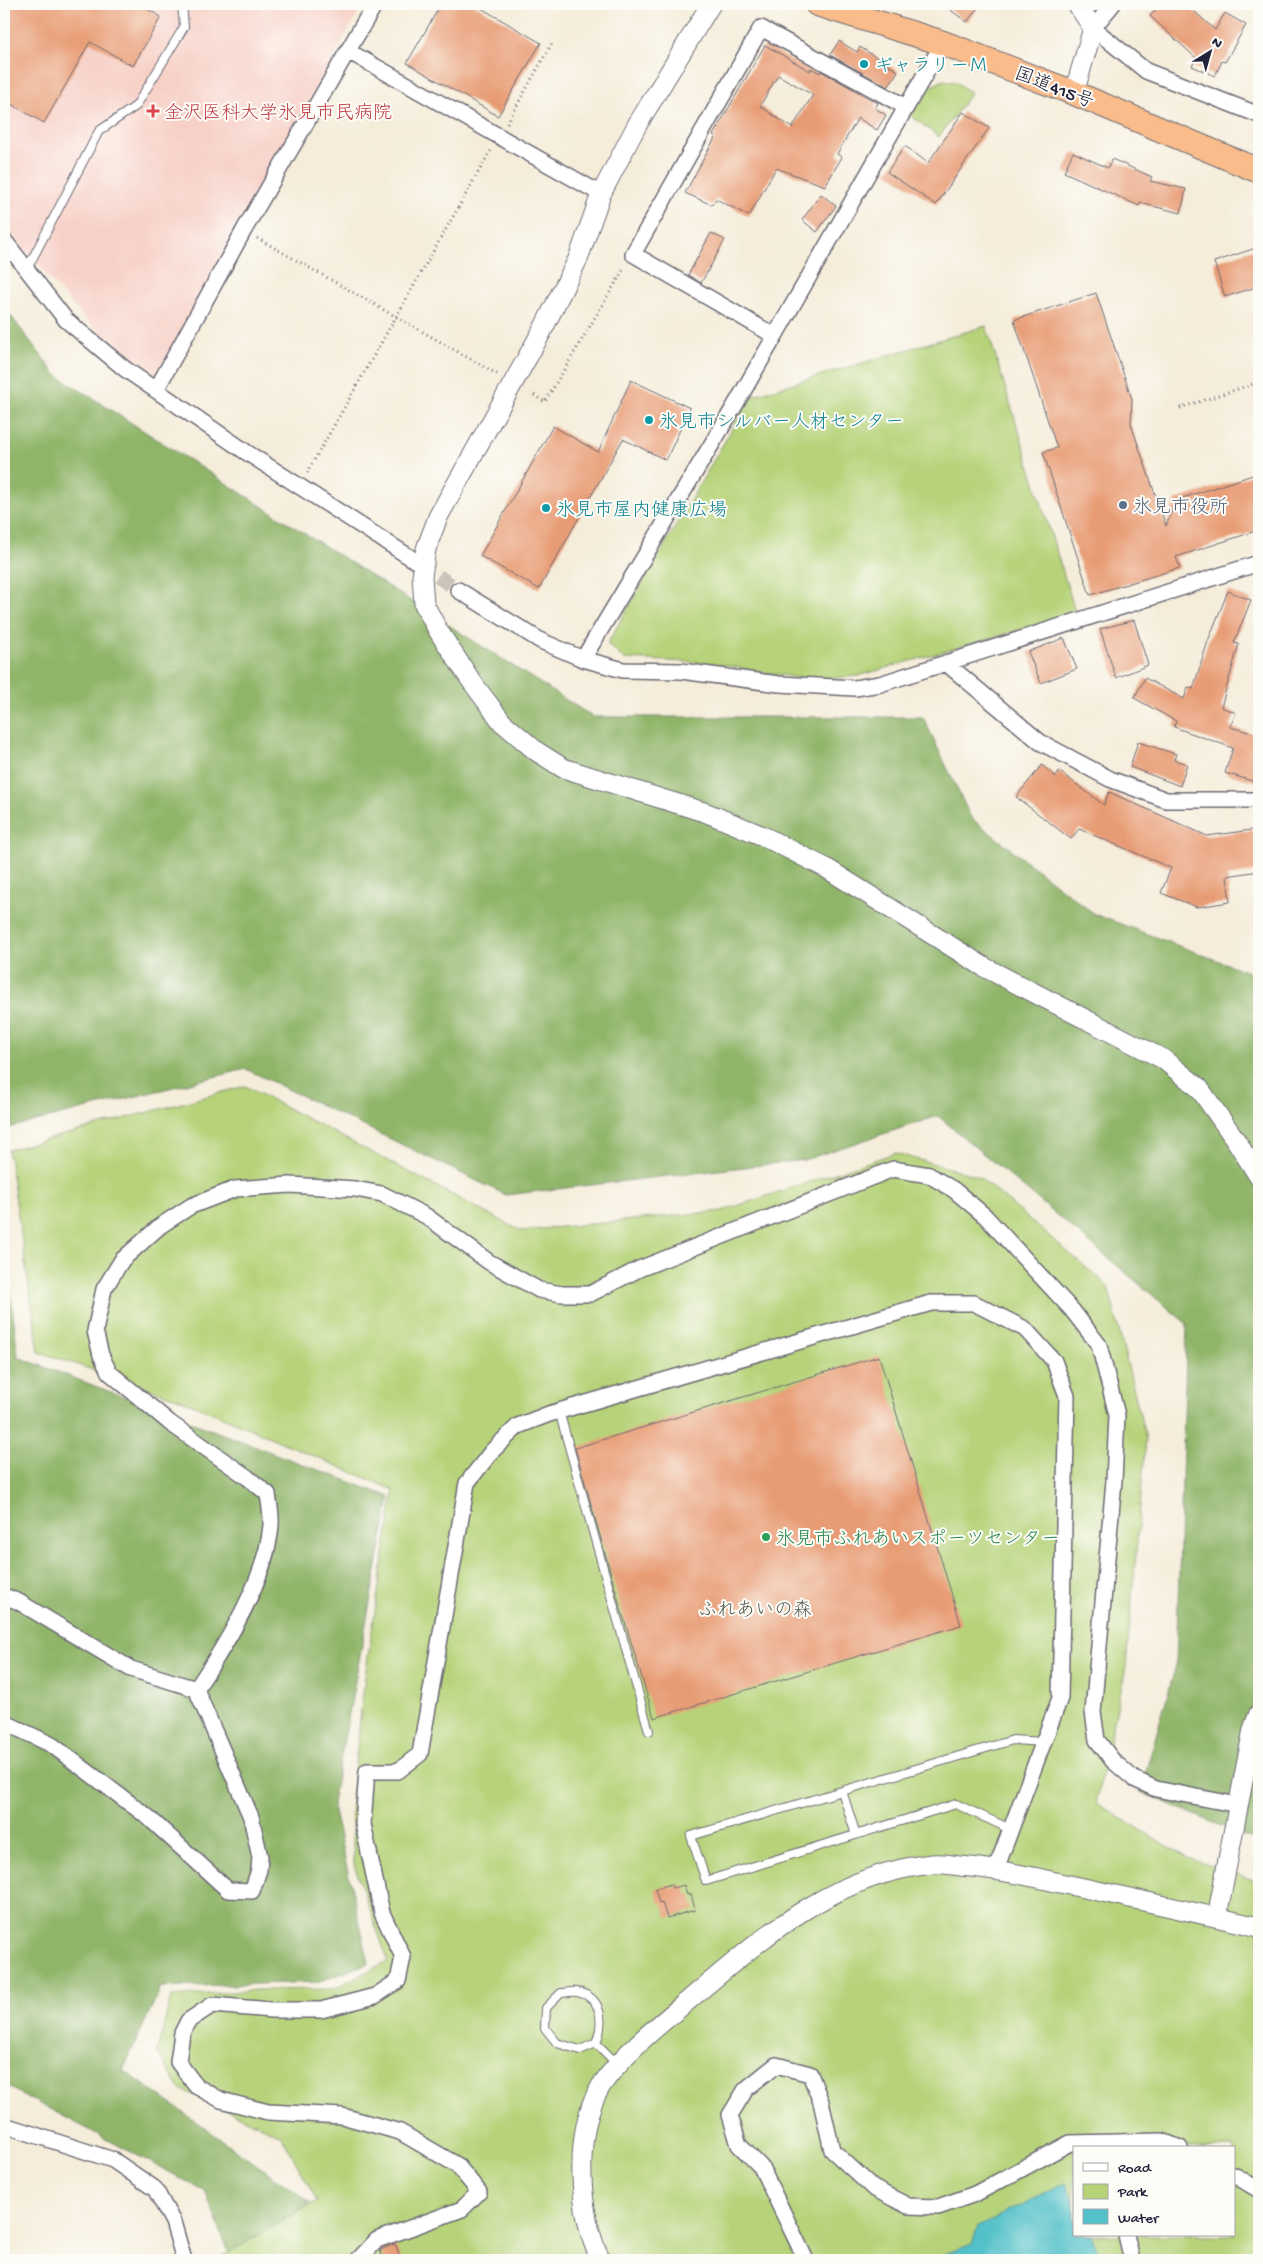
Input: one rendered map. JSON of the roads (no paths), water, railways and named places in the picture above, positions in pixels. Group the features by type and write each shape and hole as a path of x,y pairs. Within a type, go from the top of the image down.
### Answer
{"highway":[{"name":"国道415号","path":"817,4 943,43 1074,93 1259,171"}],"street":[{"path":"156,390 244,230 375,4"},
{"path":"710,4 636,125 601,194 578,259 541,333 438,516 426,549 422,576 424,604 439,632 472,682 502,722 536,751 563,768 707,813 763,836 826,868 984,967 1163,1059 1199,1088 1259,1177"},
{"path":"1077,4 1093,28 1146,71 1259,115"},
{"path":"1074,93 1093,28 1113,4"},
{"path":"775,336 633,254 761,28 906,107"},
{"path":"583,659 775,336 943,43"},
{"path":"348,51 601,194"},
{"path":"4,240 66,320 125,369 299,486 419,563"},
{"path":"458,590 541,641 583,659 623,670 681,671 779,684 855,688 880,684 1259,563"},
{"path":"946,663 1040,742 1110,779 1166,800 1259,800"},
{"path":"196,1689 218,1657 260,1575 272,1524 268,1494 248,1476 170,1423 124,1385 109,1372 101,1355 95,1331 104,1289 122,1260 160,1226 191,1206 235,1189 290,1185 355,1189 382,1194 426,1216 489,1262 539,1290 562,1294 590,1294 639,1269 893,1169 929,1175 954,1190 985,1216 1072,1310 1099,1345 1117,1415 1114,1481 1093,1712 1097,1740 1113,1761 1134,1779 1156,1789 1238,1805"},
{"path":"358,2260 377,2240 462,2209 478,2192 457,2165 400,2132 342,2116 268,2112 221,2100 196,2086 178,2062 182,2033 188,2021 212,2005 271,2010 321,2010 374,1996 398,1981 403,1957 382,1913 363,1824 367,1771 398,1771 420,1754 467,1483 492,1451 518,1426 559,1411 930,1303 974,1303 1025,1329 1054,1361 1067,1396 1060,1698 996,1869"},
{"path":"4,1596 19,1602 131,1669 196,1689 251,1817 260,1857 259,1870 252,1890 228,1890 148,1817 52,1745 4,1722"},
{"path":"1217,1917 1253,1730 1259,1713"},
{"path":"602,2260 595,2248 588,2225 582,2194 585,2125 600,2087 657,2026 752,1946 807,1906 865,1879 934,1864 996,1869 1259,1927"},
{"path":"806,2260 761,2167 739,2145 730,2115 746,2089 776,2065 810,2074 821,2102 832,2150 873,2188 908,2206 938,2207 975,2194 1070,2144 1105,2146 1162,2141 1175,2146"},
{"path":"4,2125 112,2160 154,2189 173,2222 184,2260"},
{"path":"1236,2176 1259,2190"},
{"path":"1126,2236 1132,2260"}],"lane":[{"path":"27,269 99,131 136,106 184,27 182,4"},
{"path":"559,1411 649,1732"},
{"path":"1010,1829 956,1804 706,1881 692,1836 1013,1740 1043,1742"},
{"path":"842,1791 856,1835"},
{"path":"577,1992 594,2001 601,2016 601,2030 596,2042 580,2050 557,2044 545,2028 546,2008 561,1993 577,1992"},
{"path":"596,2042 619,2065"}],"water":[{"path":"1066,2183 1073,2199 1073,2236 1091,2236 1103,2260 929,2260 972,2244 978,2227"}],"tunnel":[{"path":"419,563 458,590"}],"place":[{"name":"ギャラリーＭ","path":"864,64"},
{"name":"金沢医科大学氷見市民病院","path":"153,111"},
{"name":"氷見市シルバー人材センター","path":"649,420"},
{"name":"氷見市役所","path":"1123,505"},
{"name":"氷見市屋内健康広場","path":"546,508"},
{"name":"氷見市ふれあいスポーツセンター","path":"766,1537"}],"park label":[{"name":"ふれあいの森","path":"755,1608"}]}
